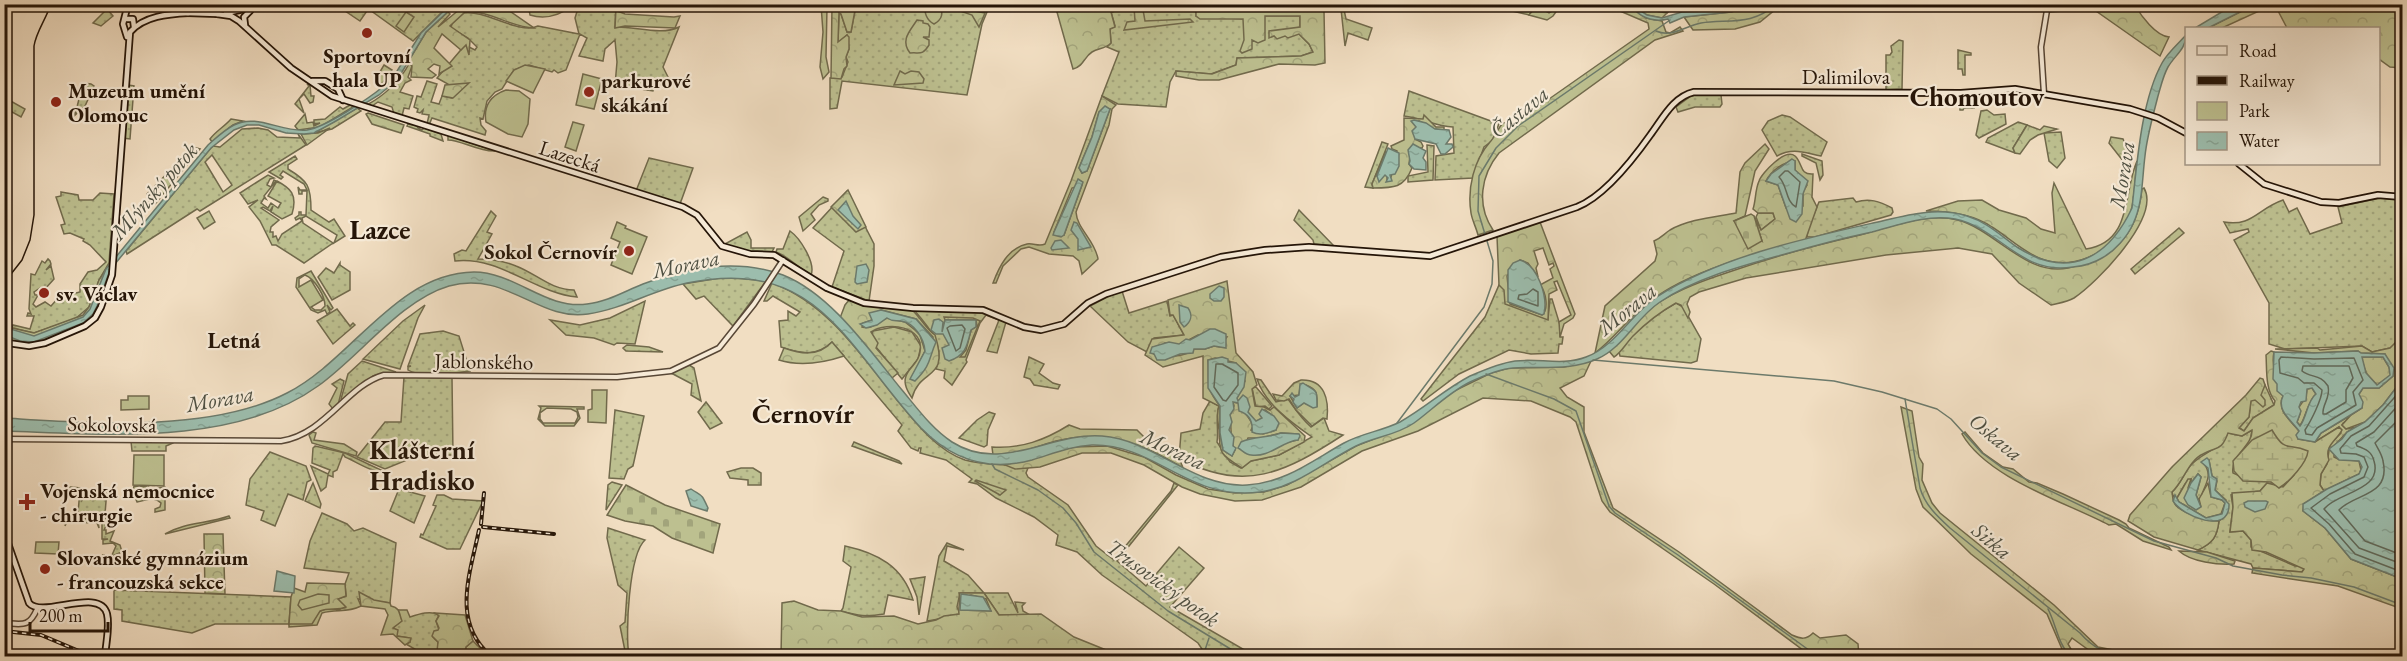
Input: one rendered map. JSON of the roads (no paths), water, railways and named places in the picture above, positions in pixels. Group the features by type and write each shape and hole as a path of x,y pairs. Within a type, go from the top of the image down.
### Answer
{"main road":[{"path":"128,4 133,28 128,46"},
{"path":"5,346 34,346 87,325 100,310 110,282 113,260 128,46 126,29 123,24 128,4"},
{"path":"217,14 239,12 267,4"},
{"path":"247,27 244,17 255,8"},
{"path":"125,19 137,20 166,12 231,16 309,81 337,95 338,89 324,80 317,84"},
{"path":"239,12 239,21"},
{"path":"239,12 247,27"},
{"path":"126,29 162,15 189,13"},
{"name":"Dalimilova","path":"783,259 827,288 857,301 913,308 983,310 1024,327 1041,330 1064,324 1098,297 1227,255 1309,247 1430,256 1587,203 1622,170 1674,103 1694,92 1961,93 2013,88 2139,111 2185,132"},
{"name":"Lazecká","path":"337,95 343,100 364,107 683,207 697,215 724,247 754,254 770,254 783,259"},
{"path":"2240,165 2270,187 2316,201 2342,202 2374,196 2403,197"},
{"path":"4,532 29,605 37,609 77,603 100,605 107,615 105,657"}],"street":[{"path":"2044,94 2042,47 2048,4"},
{"name":"Jablonského","path":"291,439 311,430 368,383 384,375 616,377 667,371 719,348 783,259"},
{"name":"Sokolovská","path":"4,439 263,442 291,439"},
{"path":"4,623 28,623 37,609"}],"water":[{"path":"2235,4 2254,5 2210,27 2197,27"},
{"path":"450,5 455,5 426,32 402,72 391,85 336,121 314,133 304,134 286,133 259,125 247,125 234,130 211,148 110,270 93,314 83,323 34,342 20,341 5,335 4,327 34,336 83,317 90,309 106,269 208,145 223,132 234,125 252,121 288,129 307,130 335,118 368,98 392,79 421,33"},
{"path":"1635,5 1638,5 1638,9 1647,15 1662,18 1682,12 1730,10 1755,5 1731,12 1684,17 1670,23 1668,19 1654,20 1642,16 1635,10"},
{"path":"2185,36 2182,48 2166,70 2162,81 2147,141 2136,216 2120,243 2099,260 2073,267 2055,268 2039,265 1971,224 1945,218 1913,221 1799,250 1722,273 1674,293 1651,309 1614,348 1597,359 1566,367 1508,369 1486,375 1454,391 1407,427 1356,446 1286,485 1260,492 1234,493 1212,488 1192,481 1135,453 1115,447 1084,446 1032,460 1000,465 972,461 945,448 921,428 849,339 825,315 799,296 769,283 732,278 687,283 601,312 588,314 554,311 488,285 469,283 449,286 414,303 318,386 284,406 247,419 208,428 166,432 83,434 5,431 5,418 74,422 149,422 186,420 256,406 287,393 310,378 398,302 421,287 446,276 474,272 489,274 558,302 587,304 609,299 643,284 677,273 730,266 766,270 783,275 801,284 817,296 833,309 863,341 931,425 952,442 971,451 989,454 1007,453 1082,436 1102,436 1121,439 1139,446 1209,479 1227,484 1261,483 1298,470 1351,440 1400,422 1461,381 1486,369 1515,361 1569,361 1586,357 1606,345 1649,303 1682,282 1735,260 1790,243 1908,215 1943,212 1967,216 1981,222 2036,257 2053,262 2069,263 2085,259 2099,251 2111,240 2132,208 2141,133 2149,96 2164,59"},
{"path":"1105,106 1110,109 1087,171 1082,173 1079,168 1092,137 1099,112"},
{"path":"1411,121 1426,123 1435,129 1449,130 1451,137 1446,144 1452,144 1453,147 1445,154 1441,154 1436,144 1415,139 1412,131 1416,127"},
{"path":"1413,144 1426,151 1423,158 1426,162 1426,170 1414,169 1409,164 1408,150"},
{"path":"1388,148 1399,153 1399,166 1395,174 1390,175 1392,181 1386,182 1388,178 1385,175 1379,182 1377,176"},
{"path":"1792,159 1795,161 1795,170 1808,181 1803,194 1802,214 1796,222 1790,219 1778,185 1766,181 1771,174"},
{"path":"1078,179 1083,182 1064,235 1061,237 1053,235 1054,232"},
{"path":"846,201 853,216 861,225 858,229 838,210"},
{"path":"1074,222 1077,223 1091,247 1078,250 1078,239 1071,230"},
{"path":"1061,240 1069,248 1052,250 1055,241"},
{"path":"1520,260 1532,268 1540,282 1545,307 1542,315 1508,302 1508,270 1513,263"},
{"path":"866,264 869,270 867,282 857,284 855,282 857,266"},
{"path":"1219,286 1224,288 1224,297 1221,301 1214,301 1210,298 1210,294"},
{"path":"1179,305 1188,308 1191,316 1190,321 1184,327 1180,322"},
{"path":"881,310 916,319 936,342 927,366 915,381 910,379 925,351 921,337 914,328 906,322 887,318 877,325 866,328 860,324 872,320 869,313"},
{"path":"939,319 943,322 942,332 945,320 976,320 976,327 971,330 965,349 959,356 949,361 945,359 942,348 949,345 943,334 936,334 931,330 934,320"},
{"path":"1210,329 1226,334 1226,348 1214,346 1194,349 1193,353 1180,354 1165,360 1157,360 1154,354 1150,353 1152,347 1169,342 1179,344"},
{"path":"2358,351 2385,354 2394,368 2393,376 2379,388 2363,388 2359,394 2363,402 2362,408 2321,433 2315,442 2298,439 2296,435 2299,431 2281,406 2283,396 2277,391 2277,384 2273,379 2274,352","holes":["2362,357 2383,357 2389,367 2390,375 2377,385 2366,373","2312,388 2316,394 2300,426 2297,422 2301,411 2299,407 2301,402 2306,401 2307,389"]},
{"path":"1222,357 1228,359 1228,362 1236,363 1246,372 1244,387 1237,398 1238,401 1243,395 1247,398 1250,407 1248,412 1256,421 1262,418 1259,414 1262,409 1274,416 1279,423 1276,430 1270,432 1261,434 1252,432 1250,419 1239,411 1238,403 1233,402 1234,409 1230,415 1232,422 1229,430 1234,437 1233,446 1236,448 1232,456 1223,450 1220,433 1220,406 1208,388 1208,360"},
{"path":"2402,380 2402,579 2351,559 2325,528 2303,511 2303,504 2327,489 2359,474 2362,467 2359,461 2339,460 2329,449 2347,432 2365,422 2383,405"},
{"path":"1303,383 1315,391 1317,407 1313,408 1304,403 1297,408 1293,402 1294,399 1290,396 1292,393 1295,397 1299,395 1300,384"},
{"path":"1281,433 1299,434 1300,436 1298,440 1264,454 1249,455 1238,448 1241,442 1246,440"},
{"path":"2207,458 2212,476 2217,479 2215,490 2229,504 2227,514 2222,519 2214,521 2195,517 2178,507 2173,501 2175,495 2179,502 2206,518 2222,514 2225,503 2211,497 2208,468 2201,462"},
{"path":"2198,474 2201,477 2196,495 2201,507 2196,510 2188,505 2184,498"},
{"path":"691,489 703,498 708,508 707,511 691,506 686,491"},
{"path":"2248,501 2268,502 2265,509 2255,512 2245,507 2244,503"},
{"path":"277,571 295,576 294,593 274,591"},
{"path":"961,594 983,597 991,611 960,610"}],"waterway":[{"name":"Častava","path":"1656,31 1668,33 1695,24 1749,19 1776,4"},
{"name":"Častava","path":"1397,423 1484,307 1492,284 1493,261 1478,211 1479,176 1496,148 1518,126 1670,20"},
{"name":"Oskava","path":"1593,360 1834,381 1882,392 1937,409 1951,419 1982,453 2001,467 2154,541 2216,558 2233,566 2354,587 2402,605"},
{"path":"1486,374 1554,399 1576,411 1609,506 1615,513 1678,555 1817,656"},
{"name":"Sitka","path":"1905,399 1920,488 1932,510 1950,528 2091,644 2102,650 2129,656"},
{"name":"Trusovický potok","path":"992,464 995,469 1038,490 1063,508 1076,523 1094,552 1168,611 1242,656"},
{"path":"2048,609 2063,646 2070,656"},
{"path":"1203,656 1209,638"}],"tram line":[{"path":"4,283 22,260 30,240 34,215 34,46 51,4"}],"railway":[{"path":"481,524 484,493"},
{"path":"483,527 554,534"},
{"path":"479,530 468,580 467,613 471,628 479,643 491,656"},
{"path":"4,631 41,635 79,651"},
{"path":"4,651 110,656"}],"place":[{"name":"Sportovní hala UP","path":"367,33"},
{"name":"parkurové skákání","path":"589,92"},
{"name":"Muzeum umění Olomouc","path":"56,102"},
{"name":"Sokol Černovír","path":"629,251"},
{"name":"sv. Václav","path":"44,293"},
{"name":"Vojenská nemocnice - chirurgie","path":"27,502"},
{"name":"Slovanské gymnázium - francouzská sekce","path":"45,569"}],"district":[{"name":"Chomoutov","path":"1977,96"},
{"name":"Lazce","path":"380,229"},
{"name":"Letná","path":"234,340"},
{"name":"Černovír","path":"803,413"},
{"name":"Klášterní Hradisko","path":"422,464"}],"water label":[{"name":"Morava","path":"2122,175"},
{"name":"Mlýnský potok","path":"154,191"},
{"name":"Morava","path":"686,264"},
{"name":"Morava","path":"1627,309"},
{"name":"Morava","path":"220,399"},
{"name":"Morava","path":"1173,449"}]}
